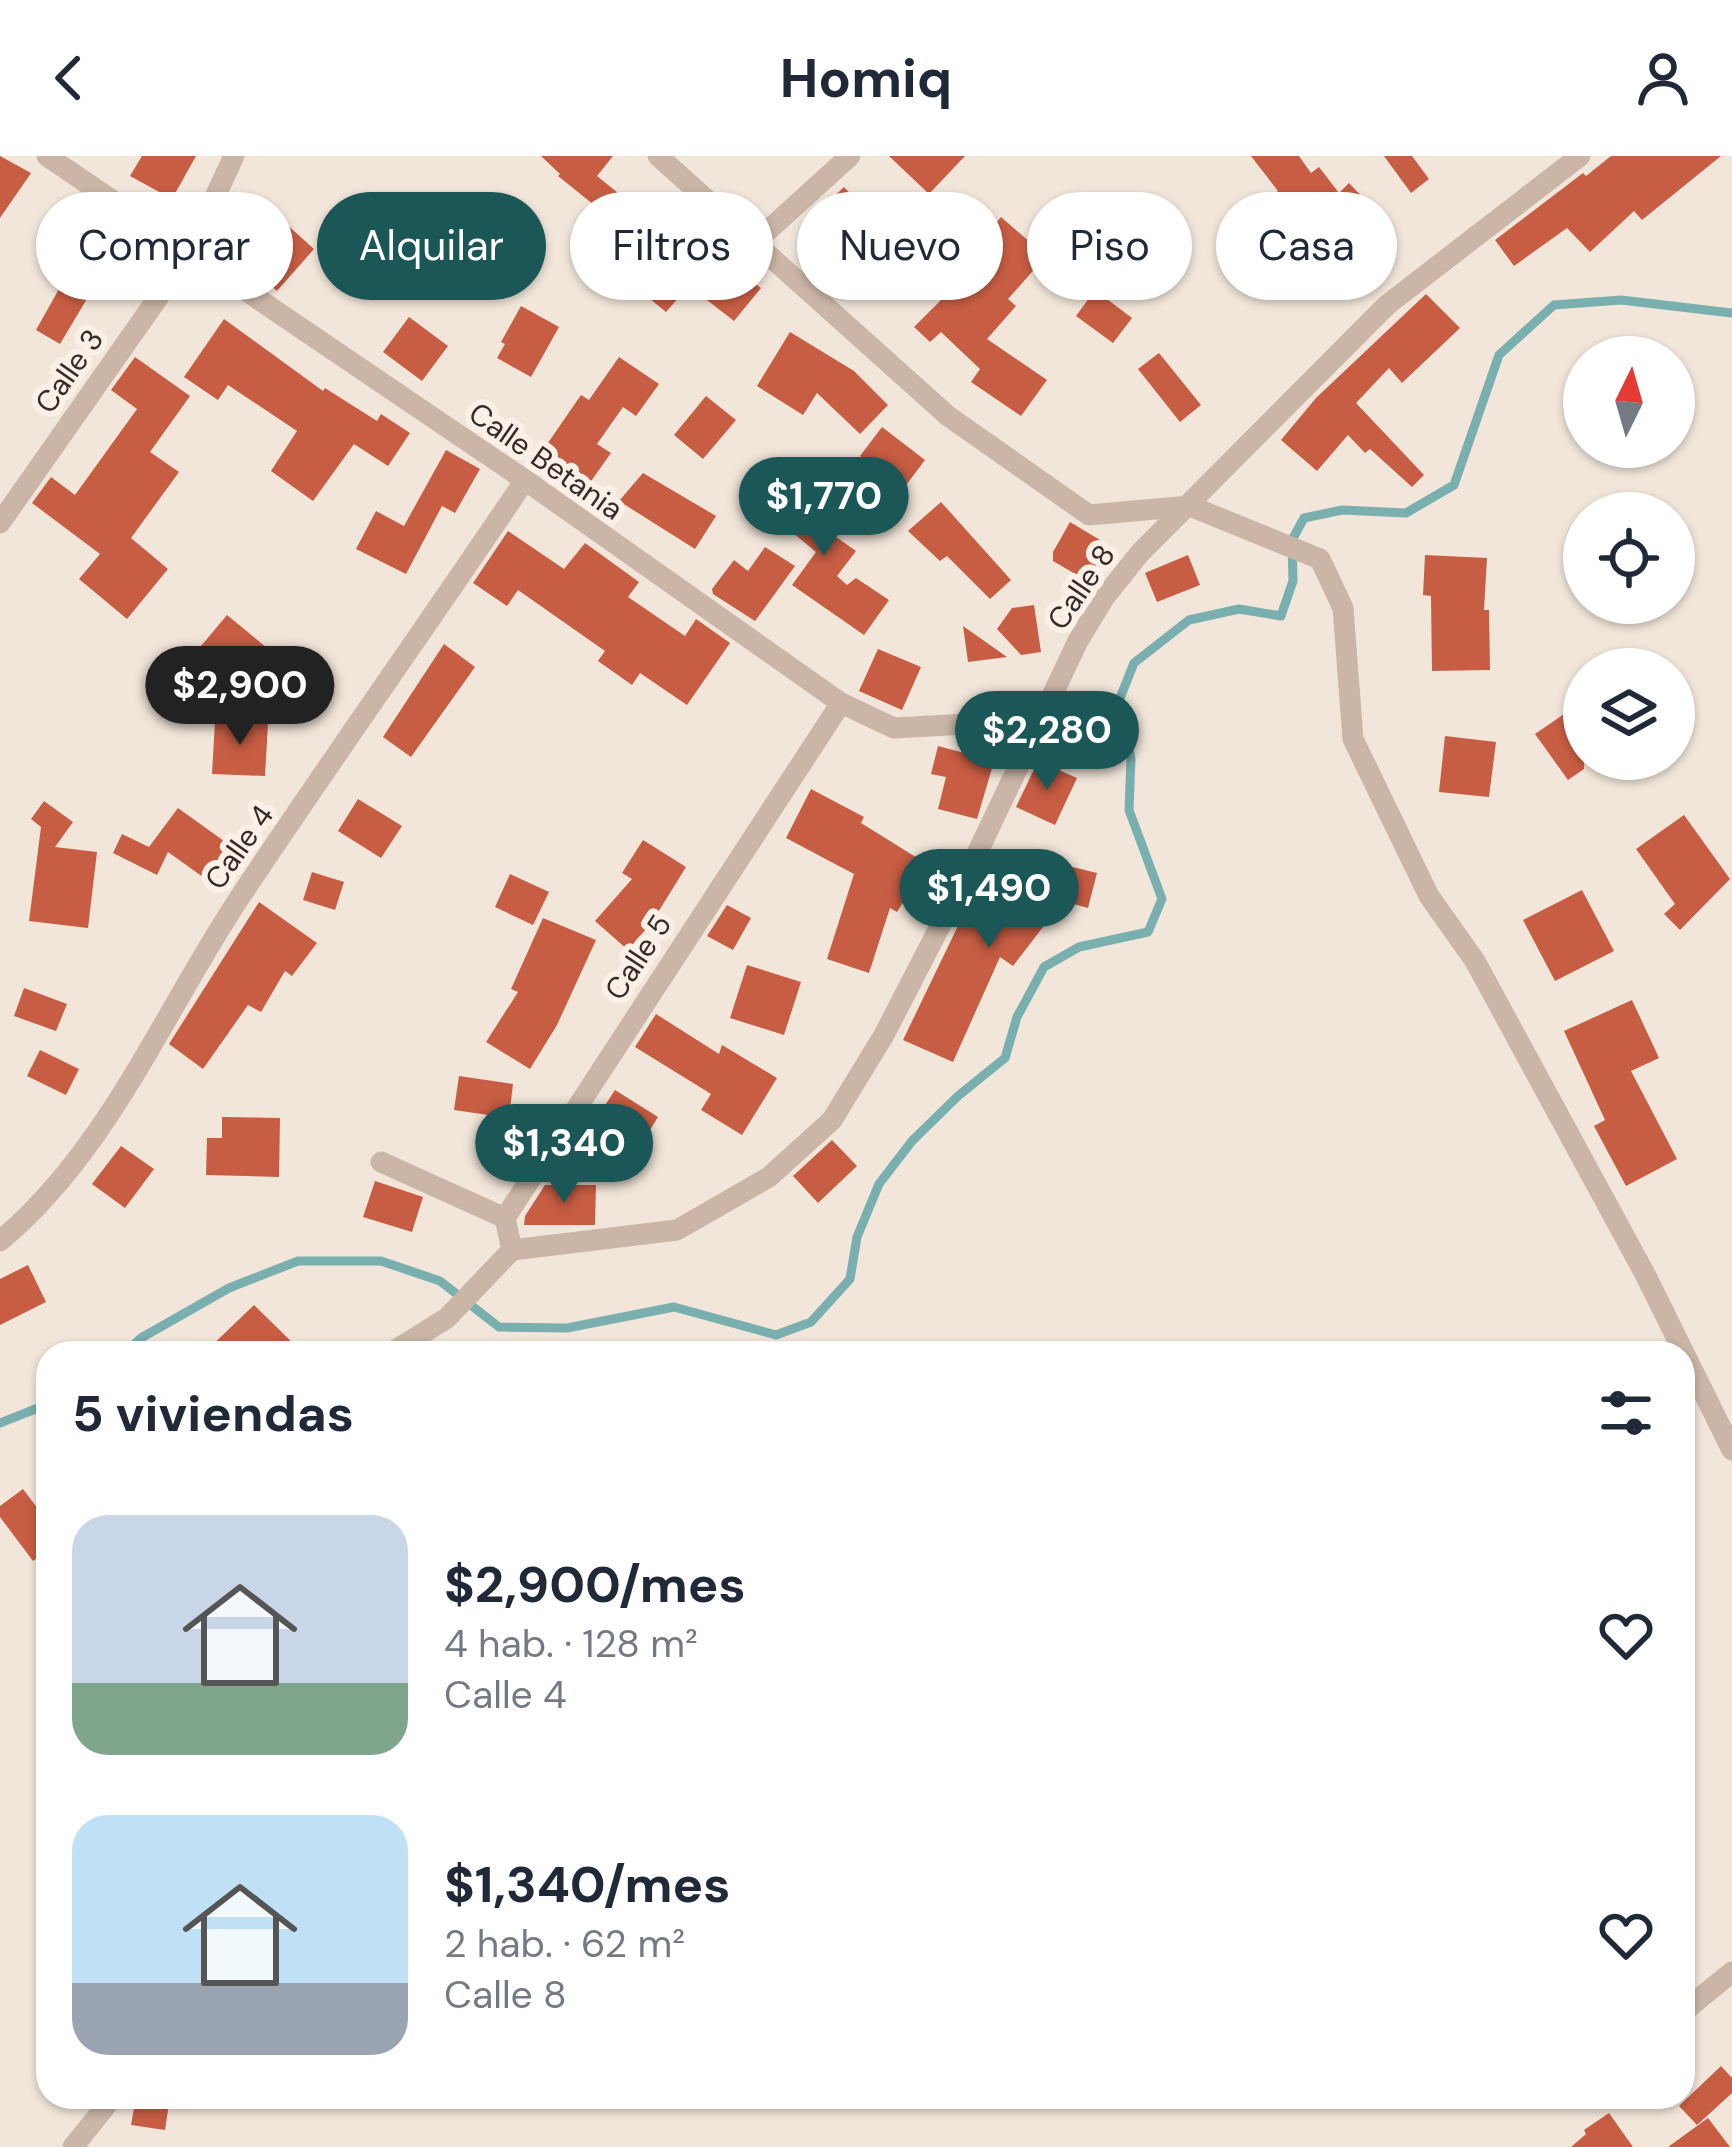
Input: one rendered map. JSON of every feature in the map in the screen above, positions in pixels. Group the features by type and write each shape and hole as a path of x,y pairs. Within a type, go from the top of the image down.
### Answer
{"street":[{"name":"Calle Betania","path":"47,156 98,192"},
{"name":"Calle 3","path":"217,192 234,156"},
{"path":"658,156 697,192"},
{"path":"773,226 850,156"},
{"name":"Calle 8","path":"512,1250 677,1231 769,1177 832,1120 884,1035 1104,598 1140,553 1387,305 1580,156"},
{"path":"773,262 948,416 1089,515 1190,506 1320,559 1343,608 1353,739 1430,896 1475,962 1678,1341"},
{"name":"Calle 3","path":"0,523 156,300"},
{"name":"Calle Betania","path":"255,300 525,480 841,704 894,728 1039,720"},
{"name":"Calle 4","path":"0,1241 25,1221 86,1153 240,896 525,480"},
{"name":"Calle 5","path":"505,1218 841,704"},
{"path":"381,1162 505,1218 512,1250 451,1314 409,1341"},
{"path":"1695,1375 1732,1450"},
{"path":"1695,2002 1732,1972"},
{"path":"73,2147 103,2109"}],"building":[{"path":"0,156 31,173 0,218"},
{"path":"142,156 196,156 176,192 159,192 130,176"},
{"path":"541,156 613,156 597,176 617,192 578,192"},
{"path":"889,156 965,156 931,192"},
{"path":"1251,156 1299,156 1311,173 1319,167 1338,192 1276,192"},
{"path":"1384,156 1412,156 1429,179 1411,193"},
{"path":"1611,156 1721,156 1642,220 1634,211 1590,252 1567,228 1514,266 1495,240"},
{"path":"1003,219 1027,240 1027,278 1008,299 1016,306 987,339 1047,380 1021,416 971,382 980,369 941,332 930,342 914,327 941,300 1003,300"},
{"path":"293,230 314,249 293,273"},
{"path":"1426,294 1460,328 1402,383 1389,368 1356,403 1424,475 1412,487 1348,435 1317,471 1281,440 1316,398"},
{"path":"53,300 86,300 60,344 36,330"},
{"path":"651,300 677,300 666,312"},
{"path":"707,300 751,300 734,321"},
{"path":"1088,300 1108,300 1132,318 1113,343 1076,316"},
{"path":"521,306 559,327 531,377 497,358"},
{"path":"409,317 448,346 422,381 383,352"},
{"path":"224,319 323,391 377,421 381,414 410,433 388,466 354,444 313,501 271,471 297,431 228,385 218,400 184,377"},
{"path":"790,332 854,371 888,405 860,434 817,393 803,415 757,386"},
{"path":"1159,353 1201,405 1180,422 1138,369"},
{"path":"135,357 190,396 150,452 179,472 131,538 168,569 127,619 79,579 100,554 32,503 51,477 75,495 137,409 111,390"},
{"path":"619,357 659,384 636,416 623,407 597,444 611,453 589,484 541,453 581,395 589,400"},
{"path":"706,396 736,420 703,459 674,435"},
{"path":"882,427 925,460 888,509 854,484 869,463 860,456"},
{"path":"446,450 480,469 455,513 442,506 406,574 356,549 376,511 404,526"},
{"path":"643,473 716,516 695,549 619,501"},
{"path":"787,476 828,506 816,523 856,551 837,576 847,585 856,578 889,600 864,635 792,585 816,552 763,508"},
{"path":"941,502 1011,580 990,599 947,556 940,561 908,531"},
{"path":"1070,522 1110,546 1089,582 1053,561"},
{"path":"508,531 564,569 585,543 639,582 628,597 685,636 696,619 730,643 687,705 640,673 632,685 598,661 605,651 518,590 507,606 473,583"},
{"path":"765,547 795,566 755,621 712,589 734,560 748,571"},
{"path":"1188,555 1200,585 1157,602 1145,573"},
{"path":"1425,555 1487,558 1484,610 1489,610 1490,670 1432,671 1431,596 1423,595"},
{"path":"1034,605 1041,652 1021,655 997,629 1012,608"},
{"path":"227,615 272,652 246,683 201,646"},
{"path":"963,626 1007,657 968,662"},
{"path":"444,644 475,667 411,757 383,737"},
{"path":"878,649 921,667 902,710 859,691"},
{"path":"1563,715 1563,773 1535,734"},
{"path":"215,721 268,723 265,776 212,774"},
{"path":"1445,736 1496,742 1489,797 1439,792"},
{"path":"970,741 998,748 977,819 938,809 946,777 931,774 938,746 968,754"},
{"path":"1038,761 1077,778 1055,825 1016,807"},
{"path":"811,789 864,817 861,823 927,864 897,912 890,908 869,973 827,959 854,874 786,838"},
{"path":"358,799 402,826 381,858 338,831"},
{"path":"44,801 73,822 55,847 97,852 88,928 29,921 41,827 31,819"},
{"path":"178,808 235,849 217,872 207,869 203,877 168,852 157,875 113,853 122,834 149,847"},
{"path":"1684,815 1730,879 1680,930 1664,914 1675,904 1636,849"},
{"path":"643,840 686,867 652,922 628,950 595,921 632,879 622,873"},
{"path":"1044,860 1097,873 1088,908 1063,901 1013,966 1000,957 953,1062 903,1040 970,901 993,871 1033,902"},
{"path":"312,872 344,882 335,910 303,900"},
{"path":"510,874 549,892 533,925 495,907"},
{"path":"1582,890 1614,951 1555,981 1523,920"},
{"path":"259,902 317,943 292,976 285,971 261,1012 248,1005 203,1069 169,1044"},
{"path":"727,905 751,918 733,950 707,936"},
{"path":"543,918 596,940 557,1025 530,1069 486,1042 518,992 511,989"},
{"path":"747,965 801,982 784,1035 730,1018"},
{"path":"24,988 67,1004 56,1031 14,1016"},
{"path":"1632,1000 1659,1058 1631,1071 1677,1159 1626,1186 1594,1126 1605,1120 1564,1031"},
{"path":"656,1014 719,1054 722,1045 777,1078 742,1135 701,1110 711,1094 635,1047"},
{"path":"40,1050 79,1069 66,1095 27,1076"},
{"path":"459,1076 513,1084 509,1118 454,1110"},
{"path":"615,1090 658,1117 638,1149 594,1122"},
{"path":"222,1117 280,1118 279,1177 206,1175 207,1138 222,1138"},
{"path":"832,1140 857,1166 818,1203 793,1176"},
{"path":"121,1146 154,1169 125,1208 92,1184"},
{"path":"375,1181 423,1197 412,1232 363,1217"},
{"path":"545,1185 596,1185 595,1225 524,1225"},
{"path":"28,1265 46,1302 0,1325 0,1279"},
{"path":"254,1305 291,1341 216,1341"},
{"path":"23,1489 36,1506 33,1561 0,1517 0,1506"},
{"path":"1721,2066 1732,2078 1732,2093 1697,2125 1682,2109 1695,2109 1695,2091"},
{"path":"134,2109 168,2109 165,2130 131,2125"},
{"path":"1609,2113 1633,2147 1571,2147 1586,2134 1584,2130"},
{"path":"1708,2118 1730,2147 1668,2147"}],"waterway":[{"path":"138,1341 229,1288 298,1261 381,1261 440,1281 499,1327 567,1328 674,1307 776,1335 811,1322 850,1279 857,1237 879,1184 912,1141 1005,1058 1017,1017 1044,967 1079,947 1148,932 1162,899 1129,810 1131,759 1120,698 1134,663 1189,620 1239,609 1281,616 1293,581 1292,540 1304,518 1342,510 1406,513 1454,485 1499,355 1554,305 1621,300 1732,313"},
{"path":"0,1423 36,1409"}]}
